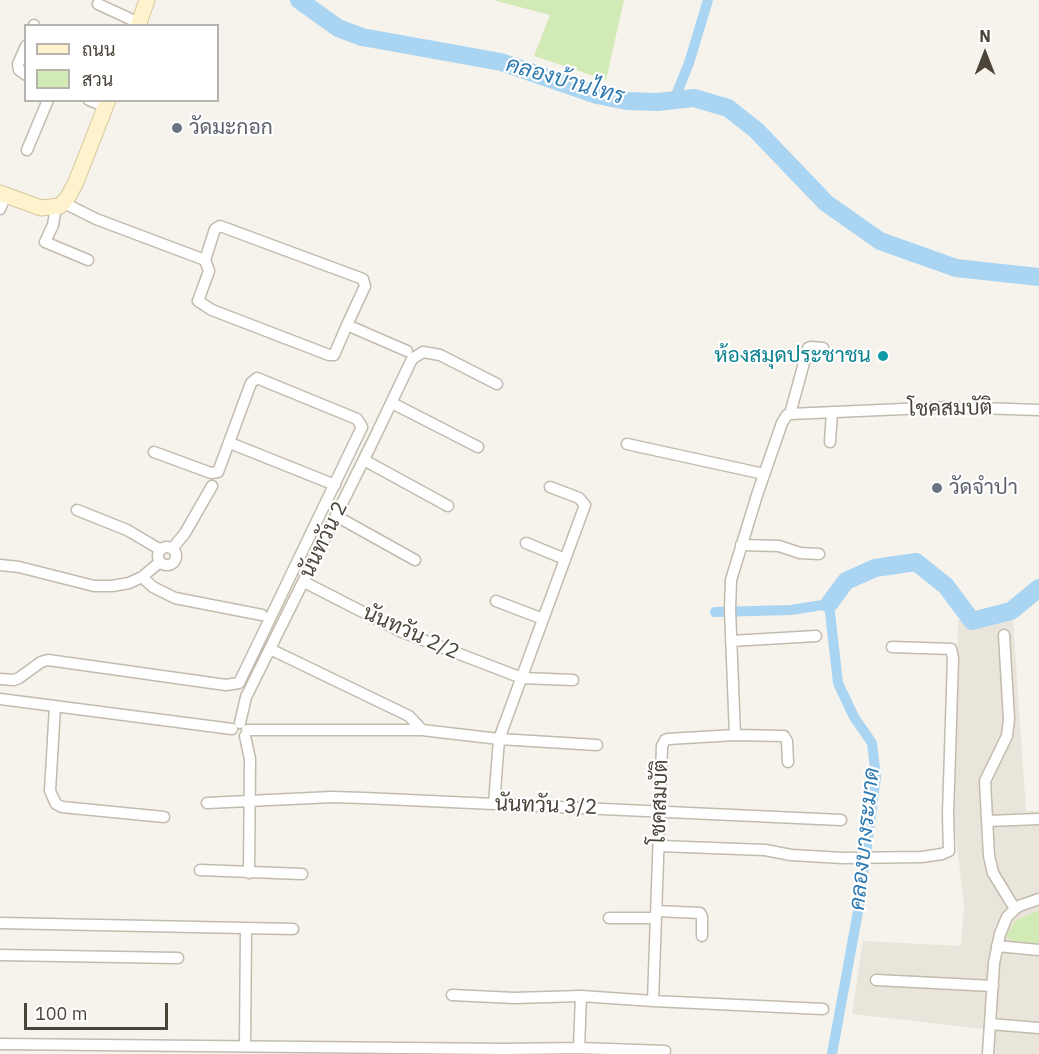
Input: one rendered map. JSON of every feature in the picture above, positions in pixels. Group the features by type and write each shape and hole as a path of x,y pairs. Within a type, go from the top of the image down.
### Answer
{"street":[{"path":"98,4 139,24 147,0"},
{"path":"24,50 18,64 19,70 24,74"},
{"path":"27,150 47,102"},
{"path":"88,260 45,242 60,205 76,182 107,104"},
{"path":"2,199 41,208 60,205 206,260"},
{"path":"220,226 363,279 365,286 332,355 212,310 198,302 199,293 208,271 206,260 215,229 220,226"},
{"path":"347,325 409,355 423,352 440,355 497,384"},
{"path":"788,762 787,741 784,736 735,735 731,580 782,423 790,414 808,348 823,348"},
{"name":"นันทวัน 2","path":"241,729 246,698 392,403 409,355"},
{"path":"0,679 14,680 41,662 48,660 226,685 239,683 361,431 361,423 357,419 257,378 251,383 218,472 214,473 154,452"},
{"path":"392,403 478,447"},
{"name":"โชคสมบัติ","path":"790,414 949,407 1039,410"},
{"path":"830,442 832,412"},
{"path":"230,443 335,485"},
{"path":"627,444 764,474"},
{"path":"364,460 448,506"},
{"path":"160,562 158,554 185,533 212,486"},
{"path":"494,804 499,739 584,502 550,487"},
{"path":"77,510 127,530 176,555 174,562 167,565 160,562"},
{"path":"336,516 415,560"},
{"path":"525,543 565,559"},
{"path":"741,545 779,546 819,554"},
{"path":"0,565 19,567 94,586 112,586 129,583 142,577 160,562"},
{"path":"142,577 153,587 175,598 262,615"},
{"name":"นันทวัน 2/2","path":"304,582 402,632 522,678 573,680"},
{"path":"496,601 543,619"},
{"path":"1004,634 1009,719 1007,736 985,781 989,856 993,873 1015,909"},
{"path":"731,641 816,636"},
{"path":"658,846 765,850 791,855 844,858 922,857 942,854 949,850 953,658 951,649 892,647"},
{"path":"270,649 409,716 422,730"},
{"path":"0,699 241,729 422,730 499,739 597,745"},
{"path":"55,706 52,800 62,807 164,817"},
{"path":"241,729 250,759 249,873"},
{"name":"โชคสมบัติ","path":"653,1001 662,746 665,740 735,735"},
{"name":"นันทวัน 3/2","path":"207,803 332,797 661,810 841,820"},
{"path":"988,821 1039,819"},
{"path":"200,870 302,874"},
{"path":"988,1054 997,946 1007,917 1019,906 1039,899"},
{"path":"609,918 700,913 702,936"},
{"path":"0,923 293,929"},
{"path":"245,1046 246,928"},
{"path":"997,946 1039,950"},
{"path":"0,955 178,958"},
{"path":"876,980 993,986"},
{"path":"452,995 514,998 581,996 824,1009"},
{"path":"579,1048 581,996"},
{"path":"990,1024 1039,1028"},
{"path":"0,1044 62,1049 245,1046 298,1050 471,1051 579,1048 665,1051"}],"shaded area":[{"path":"1013,619 1026,811 1039,811 1039,1054 982,1054 984,1029 852,1014 863,941 961,946 964,904 953,816 958,620"}],"green space":[{"path":"493,0 624,0 606,80 534,56 550,15"},
{"path":"1039,910 1039,946 1016,944 1006,936 1015,921"}],"waterway":[{"name":"คลองบ้านไทร","path":"299,0 338,28 362,37 501,62 597,95 627,101 657,102 694,98 728,108 756,130 826,203 880,241 956,268 1039,277"},
{"path":"674,100 689,63 708,0"},
{"name":"คลองบางระมาด","path":"829,604 846,581 875,568 916,562 946,586 972,621 1011,611 1039,588"},
{"name":"คลองบางระมาด","path":"715,612 791,610 829,604 838,683 854,717 872,743 876,777 859,906 832,1054"}],"place":[{"name":"วัดมะกอก","path":"177,128"},
{"name":"ห้องสมุดประชาชน","path":"883,356"},
{"name":"วัดจำปา","path":"937,488"}]}
